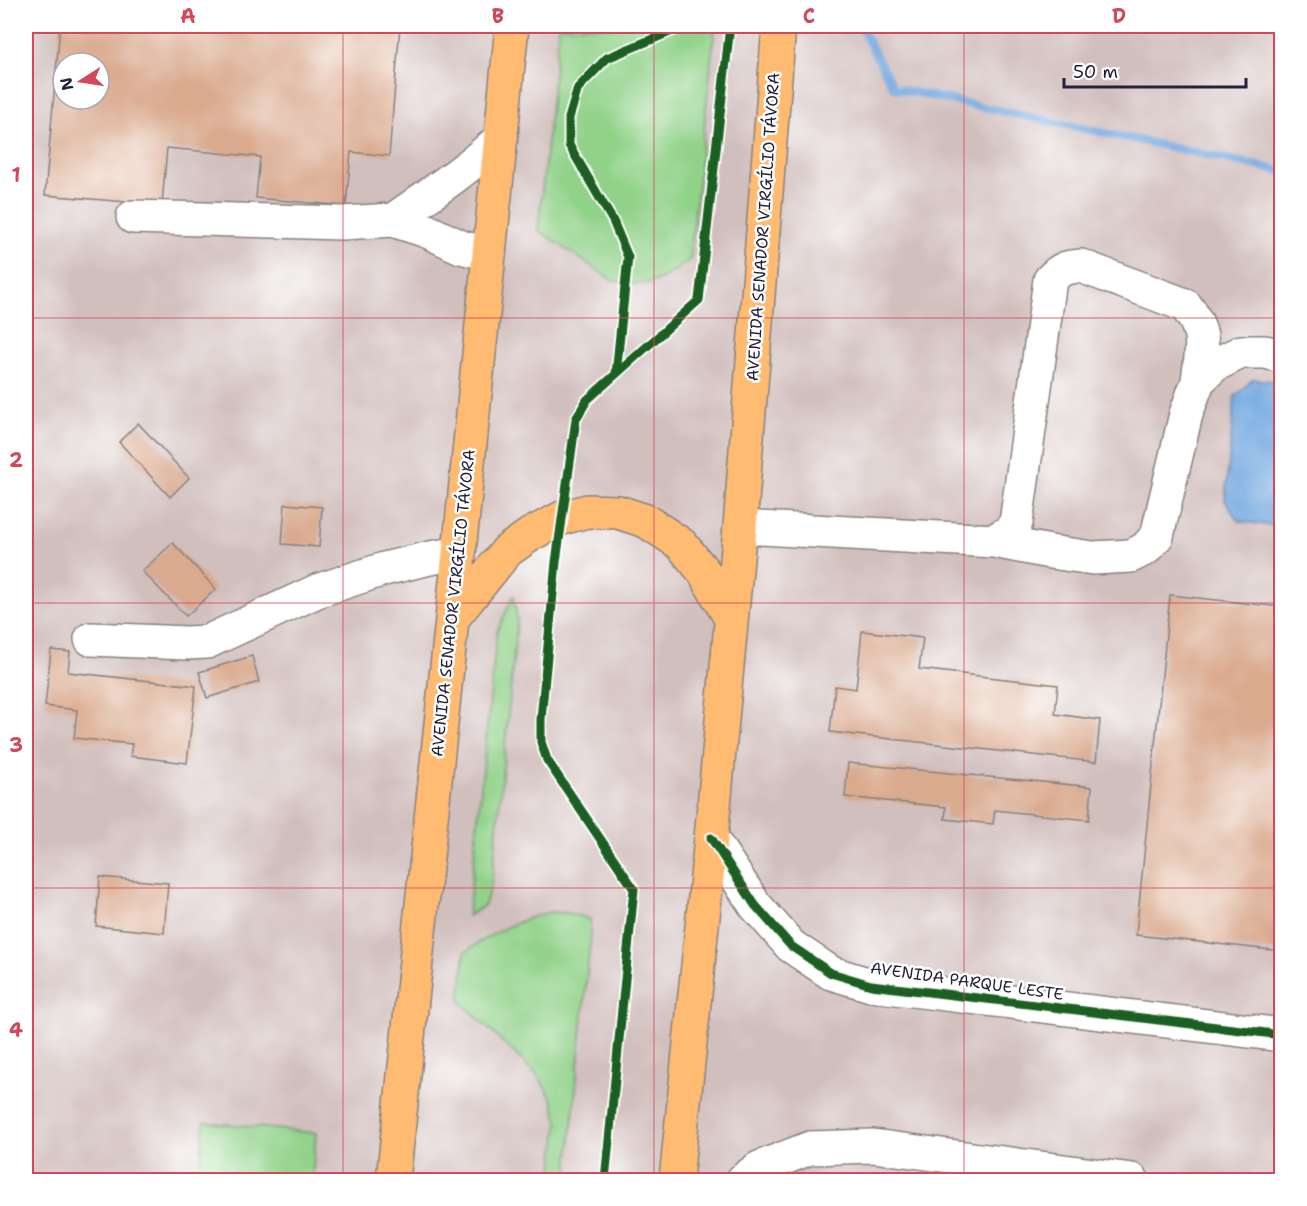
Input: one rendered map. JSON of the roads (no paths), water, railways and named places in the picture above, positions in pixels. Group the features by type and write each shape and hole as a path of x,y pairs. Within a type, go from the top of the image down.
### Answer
{"main road":[{"name":"AVENIDA SENADOR VIRGÍLIO TÁVORA","path":"393,1180 512,26"},
{"name":"AVENIDA SENADOR VIRGÍLIO TÁVORA","path":"676,1180 740,527 779,26"},
{"path":"452,619 507,551 531,534 562,518 587,511 618,512 646,520 681,544 704,572 730,617"}],"street":[{"path":"393,220 445,183 501,138"},
{"path":"134,217 342,223 393,220 427,231 461,247 489,254"},
{"path":"740,527 994,541 1094,558 1131,556 1144,549 1157,536 1186,414 1198,381 1203,342 1197,319 1185,305 1082,266 1067,267 1058,271 1050,280 1016,523 1009,532 994,541"},
{"path":"1198,381 1215,365 1241,352 1265,352 1281,356"},
{"path":"91,639 207,642 317,591 384,569 459,553"},
{"name":"AVENIDA PARQUE LESTE","path":"711,838 755,905 791,946 831,972 871,985 1281,1035"},
{"path":"743,1180 759,1168 810,1148 873,1146 1132,1180"}],"water":[{"path":"1253,379 1281,382 1281,527 1238,521 1225,500 1235,396"}],"waterway":[{"path":"860,26 894,88 1282,171"}]}
